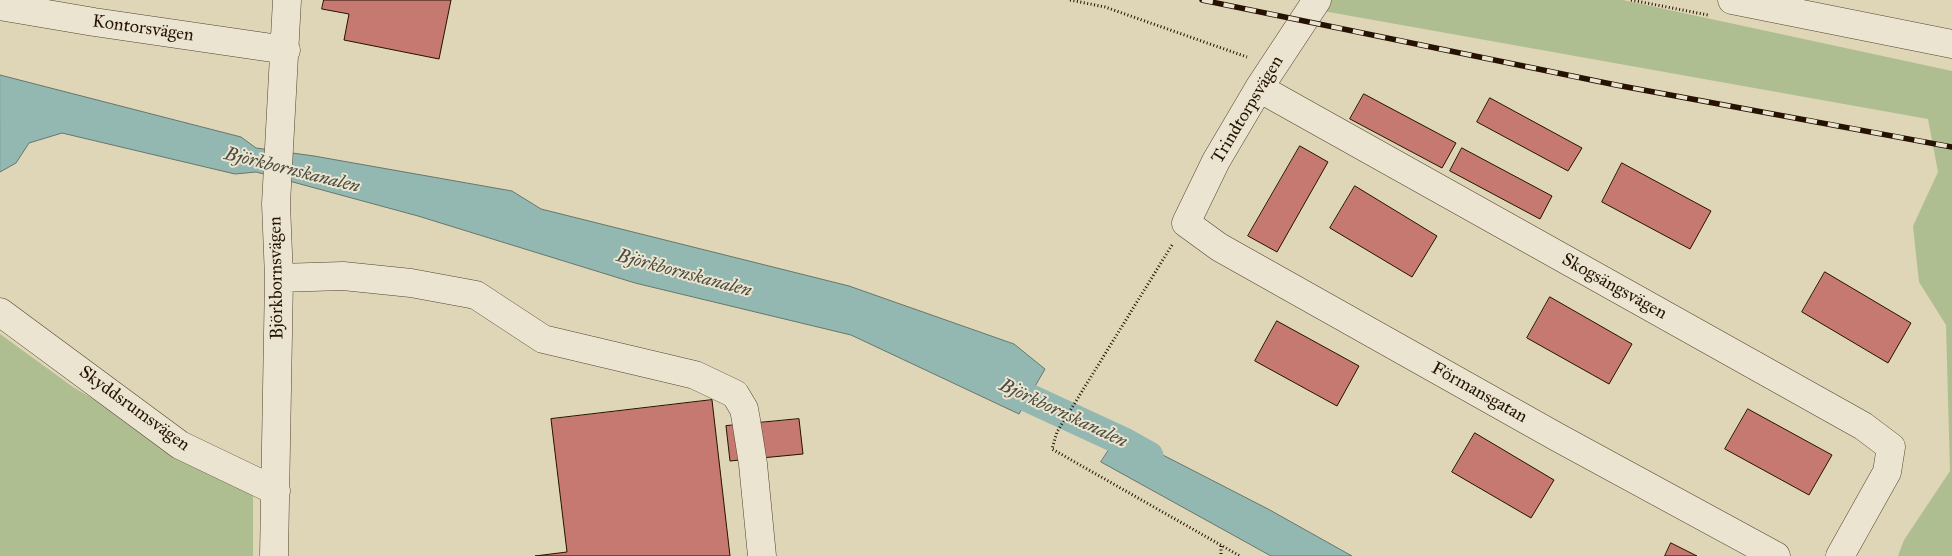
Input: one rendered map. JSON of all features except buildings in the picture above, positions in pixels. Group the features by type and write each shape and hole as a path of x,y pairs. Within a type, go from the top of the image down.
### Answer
{"street":[{"name":"Björkbornsvägen","path":"274,556 279,278 276,204 286,50 287,0"},
{"name":"Trindtorpsvägen","path":"1186,224 1216,161 1266,77 1317,0"},
{"path":"1732,0 1952,44"},
{"name":"Kontorsvägen","path":"0,6 94,22 286,50"},
{"name":"Skogsängsvägen","path":"1266,77 1863,426 1891,447 1887,472 1840,556"},
{"name":"Förmansgatan","path":"1186,224 1219,247 1513,413 1776,556"},
{"path":"279,278 343,276 411,284 476,295 543,339 695,375 735,394 744,409 746,420 753,464 762,556"},
{"name":"Skyddsrumsvägen","path":"0,312 180,445 276,491"}],"path":[{"path":"1070,0 1105,7 1266,77"},
{"path":"1186,224 1058,432 1052,449 1240,556"},
{"path":"1220,545 1221,556"}],"green space":[{"path":"1330,0 1623,0 1952,71 1952,556 1898,556 1904,540 1950,471 1946,325 1919,282 1913,226 1938,172 1928,119 1323,11"},
{"path":"0,334 73,387 253,493 253,556 0,556"}],"water":[{"path":"0,75 241,137 256,148 314,156 512,191 541,209 849,286 1014,344 1045,369 1019,414 851,335 635,283 418,216 256,172 235,174 62,133 29,143 16,163 0,172"},
{"path":"1120,433 1268,509 1352,556 1271,556 1101,462"}],"waterway":[{"name":"Björkbornskanalen","path":"994,382 1124,442 1149,456"}],"railway":[{"path":"1202,0 1616,85 1952,147"}]}
